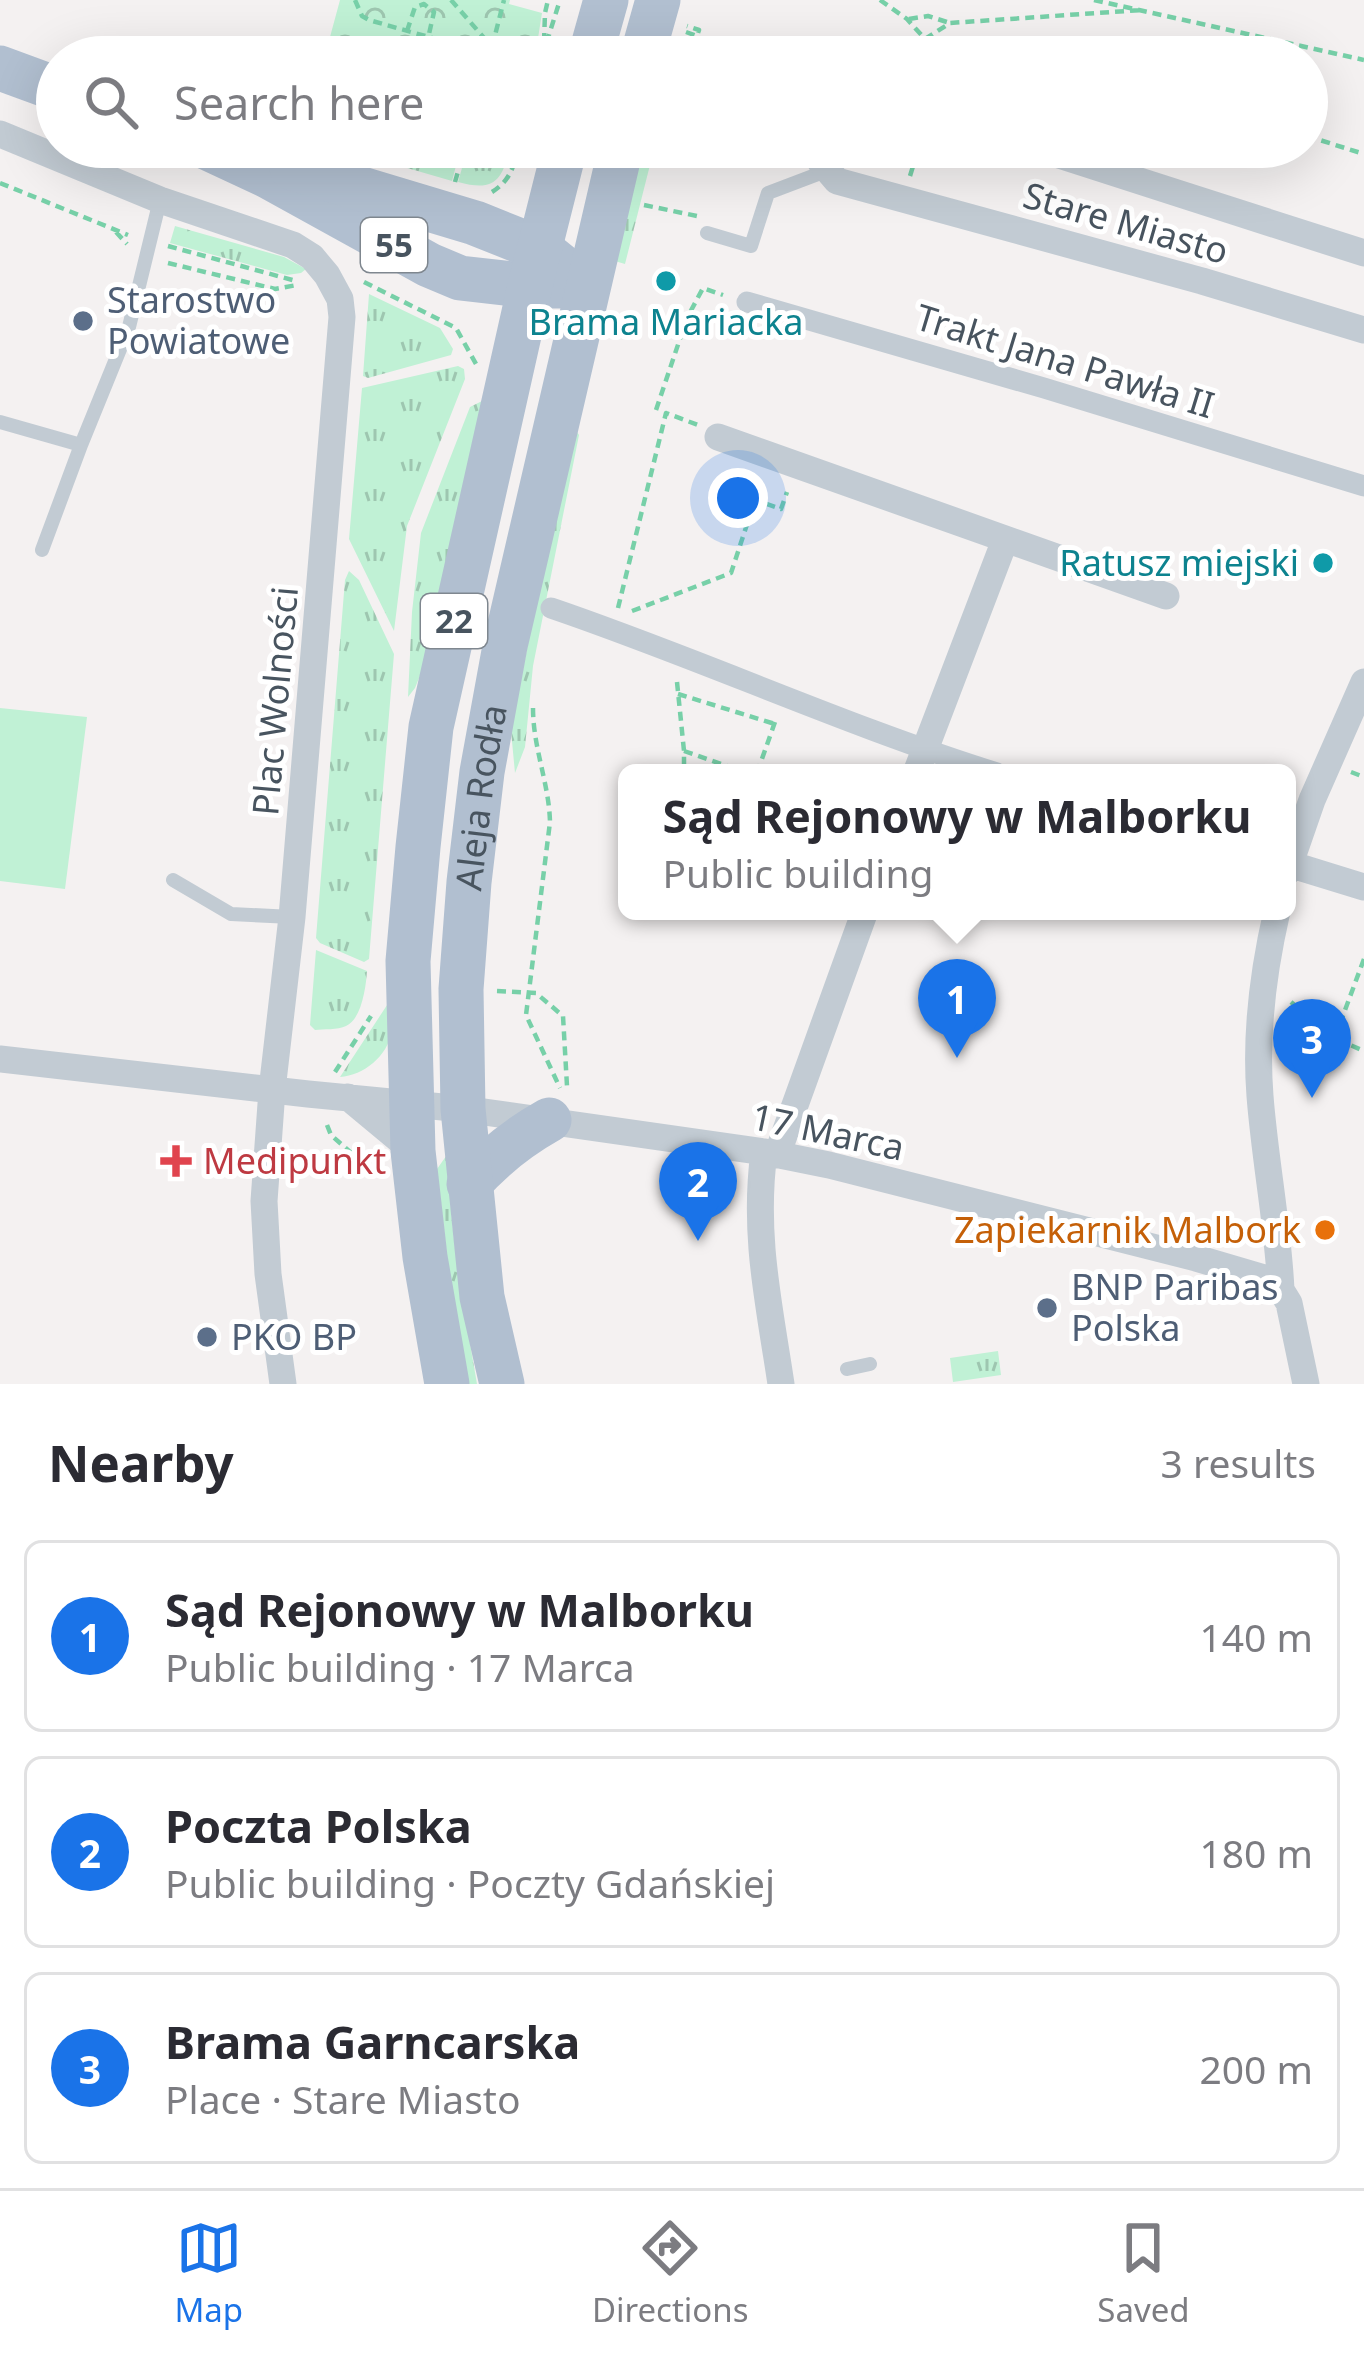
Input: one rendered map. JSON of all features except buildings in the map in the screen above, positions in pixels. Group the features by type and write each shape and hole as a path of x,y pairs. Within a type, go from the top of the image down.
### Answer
{"main road":[{"path":"648,36 658,0"},
{"path":"0,68 36,81"},
{"name":"55","path":"251,168 460,278 535,268"},
{"name":"55","path":"292,168 475,223 535,268 588,285"},
{"name":"Aleja Rodła","path":"447,1384 424,1257 413,1150 408,961 430,727 560,168"},
{"name":"Aleja Rodła","path":"502,1384 482,1297 463,1108 461,989 470,882 482,772 505,646 588,285 631,168"},
{"path":"469,1184 491,1158 558,1112"}],"street":[{"path":"0,134 36,149"},
{"path":"82,168 160,200"},
{"name":"Stare Miasto","path":"828,168 837,181 1364,330"},
{"name":"Stare Miasto","path":"1099,168 1364,253"},
{"name":"Plac Wolności","path":"160,200 293,245 312,256 340,299 342,317 264,1201 283,1384"},
{"name":"Trakt Jana Pawła II","path":"747,302 1364,486"},
{"path":"718,437 1166,596"},
{"path":"551,608 785,696 921,762 1005,540"},
{"path":"1296,845 1364,682"},
{"path":"1296,869 1364,887"},
{"path":"788,1381 760,1249 760,1184 861,920"},
{"path":"1275,920 1260,1006 1259,1095 1281,1290 1295,1322 1306,1384"},
{"name":"17 Marca","path":"0,1059 411,1104 558,1112 829,1165 1252,1273 1281,1290"},
{"path":"339,1097 413,1150"}],"lane":[{"path":"706,233 751,246 768,193 807,168"},
{"path":"42,550 129,327 160,200"},
{"path":"0,422 81,446"},
{"path":"173,880 231,914 292,917"},
{"path":"847,1369 870,1364"}],"path":[{"path":"355,0 369,20 424,36"},
{"path":"432,8 446,0 478,36"},
{"path":"495,36 505,0"},
{"path":"543,36 548,0"},
{"path":"560,0 586,30"},
{"path":"880,0 922,36"},
{"path":"1094,0 1257,36"},
{"path":"406,31 417,4 428,4 434,16 428,36"},
{"path":"907,19 928,16 950,23 1142,10"},
{"path":"930,36 950,23"},
{"path":"1328,52 1364,63"},
{"path":"1328,143 1364,154"},
{"path":"452,191 459,168"},
{"path":"0,183 116,232 301,283 275,290 146,258 116,232"},
{"path":"644,205 706,220 706,233"},
{"path":"666,413 615,617 731,573 755,500 782,509 796,465"},
{"path":"673,652 684,764"},
{"path":"678,694 775,724"},
{"path":"760,764 785,696"},
{"path":"533,735 550,822 526,1015 558,1112"},
{"path":"684,751 721,764"},
{"path":"1319,1080 1364,959"},
{"path":"1264,979 1334,1038 1364,1051"},
{"path":"529,992 563,1016 558,1112"},
{"path":"377,1008 338,1066 339,1097 328,1131 380,1181"},
{"path":"1276,1070 1334,1038"}],"green space":[{"path":"340,0 510,0 509,4 542,13 538,36 330,36"},
{"path":"407,168 455,168 452,181"},
{"path":"462,168 504,168 488,184 458,182"},
{"path":"630,168 649,168 625,264 608,259"},
{"path":"175,226 284,257 306,269 287,275 170,243"},
{"path":"369,294 440,328 453,349 451,355 363,376"},
{"path":"458,366 464,369 465,379 407,526 394,631 349,539 362,388"},
{"path":"482,401 438,631 408,697 421,533 470,407"},
{"path":"571,423 579,435 533,666 525,747 515,773 511,731"},
{"path":"349,571 359,580 394,654 369,959 364,962 316,938"},
{"path":"0,708 87,717 65,889 0,881"},
{"path":"316,950 367,971 359,1009 343,1027 315,1030 310,1025"},
{"path":"391,999 393,1027 385,1049 366,1068 340,1077"},
{"path":"449,1152 454,1239 477,1384 465,1384 459,1359 437,1169"},
{"path":"998,1351 1001,1375 953,1382 950,1358"}],"place":[{"name":"Brama Mariacka","path":"666,281"},
{"name":"Starostwo Powiatowe","path":"83,321"},
{"name":"Ratusz miejski","path":"1323,563"},
{"name":"Sąd Rejonowy w Malborku","path":"957,1058"},
{"name":"Brama Garncarska","path":"1312,1098"},
{"name":"Medipunkt","path":"176,1161"},
{"name":"Zapiekarnik Malbork","path":"1325,1230"},
{"name":"Poczta Polska","path":"698,1241"},
{"name":"BNP Paribas Polska","path":"1047,1308"},
{"name":"PKO BP","path":"207,1337"}]}
